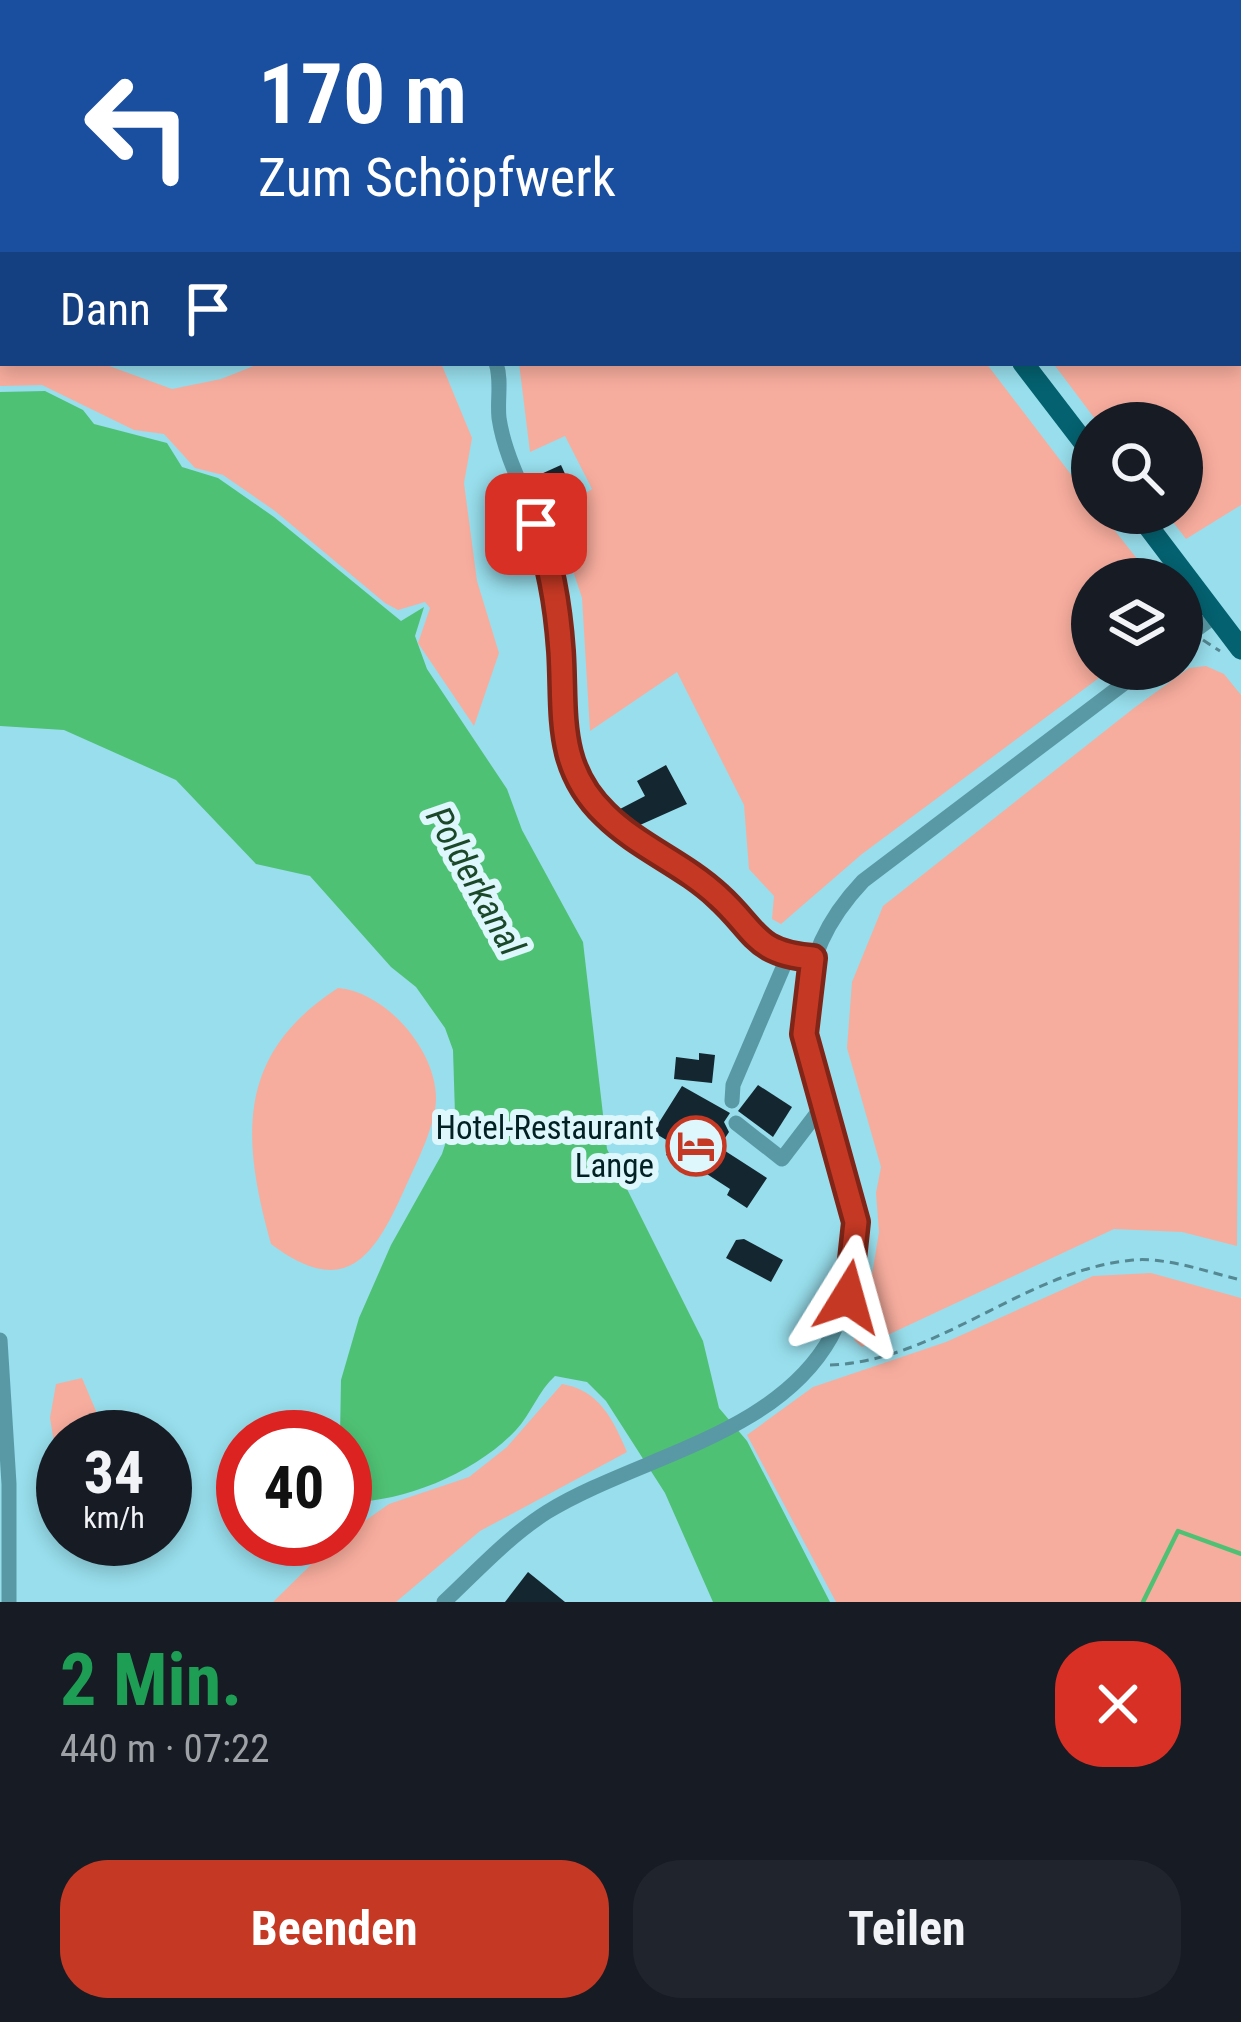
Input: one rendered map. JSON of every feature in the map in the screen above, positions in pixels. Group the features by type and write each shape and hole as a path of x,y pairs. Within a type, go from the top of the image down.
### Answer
{"main road":[{"path":"1025,366 1071,426"},
{"path":"1154,534 1215,616 1232,651"}],"street":[{"path":"496,366 500,418 548,556 561,651 560,730 574,776 602,812 639,844 718,896 756,941 788,956 813,958"},
{"path":"1203,625 1215,616"},
{"path":"444,1602 549,1511 746,1416 810,1366 843,1310 857,1247 848,1180 802,1020 813,958 838,908 862,881 1115,690"},
{"path":"733,1093 788,956"},
{"path":"736,1123 782,1159 824,1104"},
{"path":"0,1340 10,1484 9,1602"}],"path":[{"path":"1203,640 1232,651"},
{"path":"810,1366 855,1364 950,1332 1083,1270 1118,1263 1136,1260 1241,1280"}],"shaded area":[{"path":"0,366 109,366 172,389 221,379 254,366 442,366 472,438 464,483 477,581 499,653 474,726 418,643 430,608 425,602 398,610 385,603 275,511 223,475 195,468 164,434 134,430 42,385 0,386"},
{"path":"519,366 988,366 1071,474 1071,534 1118,534 1136,558 1071,558 1071,690 1083,690 862,854 781,924 772,919 774,896 749,869 744,805 677,672 590,731 582,598 554,513 592,489 565,436 530,452"},
{"path":"1055,366 1241,366 1241,505 1203,528 1203,402 1082,402"},
{"path":"1203,666 1224,674 1241,695 1237,1246 1182,1232 1114,1229 862,1347 854,1340 867,1305 879,1232 876,1193 881,1167 847,1048 852,982 883,906 1159,690 1203,690"},
{"path":"338,988 374,1000 405,1026 427,1061 436,1098 423,1149 374,1245 360,1260 343,1268 323,1269 299,1262 271,1244 254,1168 252,1133 264,1070 280,1041"},
{"path":"1151,1273 1241,1298 1241,1602 836,1602 747,1435 813,1387 946,1342 1093,1276"},
{"path":"82,1378 96,1410 51,1410 56,1384"},
{"path":"562,1384 595,1399 627,1452 480,1531 396,1602 273,1602 310,1566 372,1566 372,1516 389,1504 469,1477 507,1447"}],"water":[{"name":"Polderkanal","path":"45,391 83,410 94,424 167,443 182,467 218,478 274,517 401,621 424,607 415,636 427,669 507,789 522,830 583,942 607,1149 703,1341 719,1408 747,1441 830,1602 713,1602 665,1493 606,1401 587,1382 555,1376 516,1430 481,1459 414,1491 372,1500 372,1410 340,1410 341,1380 359,1318 391,1245 442,1154 455,1114 453,1050 445,1028 416,987 391,967 310,876 256,864 176,780 64,730 0,726 0,392"}],"building":[{"path":"561,465 570,485 550,494 541,474"},
{"path":"666,765 687,804 640,825 620,809 645,796 637,781"},
{"path":"699,1053 715,1055 712,1083 674,1079 676,1057 699,1060"},
{"path":"758,1085 792,1107 773,1137 738,1111"},
{"name":"Hotel-Restaurant Lange","path":"682,1086 730,1113 724,1122 729,1132 719,1147 767,1178 747,1208 727,1195 730,1189 679,1156 676,1161 666,1155 673,1144 653,1132"},
{"path":"744,1239 783,1260 771,1282 726,1258 736,1240"},
{"path":"528,1572 565,1602 505,1602"}],"waterway":[{"path":"1143,1602 1178,1531 1241,1554"}],"place":[{"name":"Hotel-Restaurant Lange","path":"696,1146"}],"route":[{"path":"536,524 548,556 561,651 560,730 574,776 602,812 639,844 718,896 756,941 788,956 813,958 802,1020 856,1222 854,1276 848,1297"}]}
